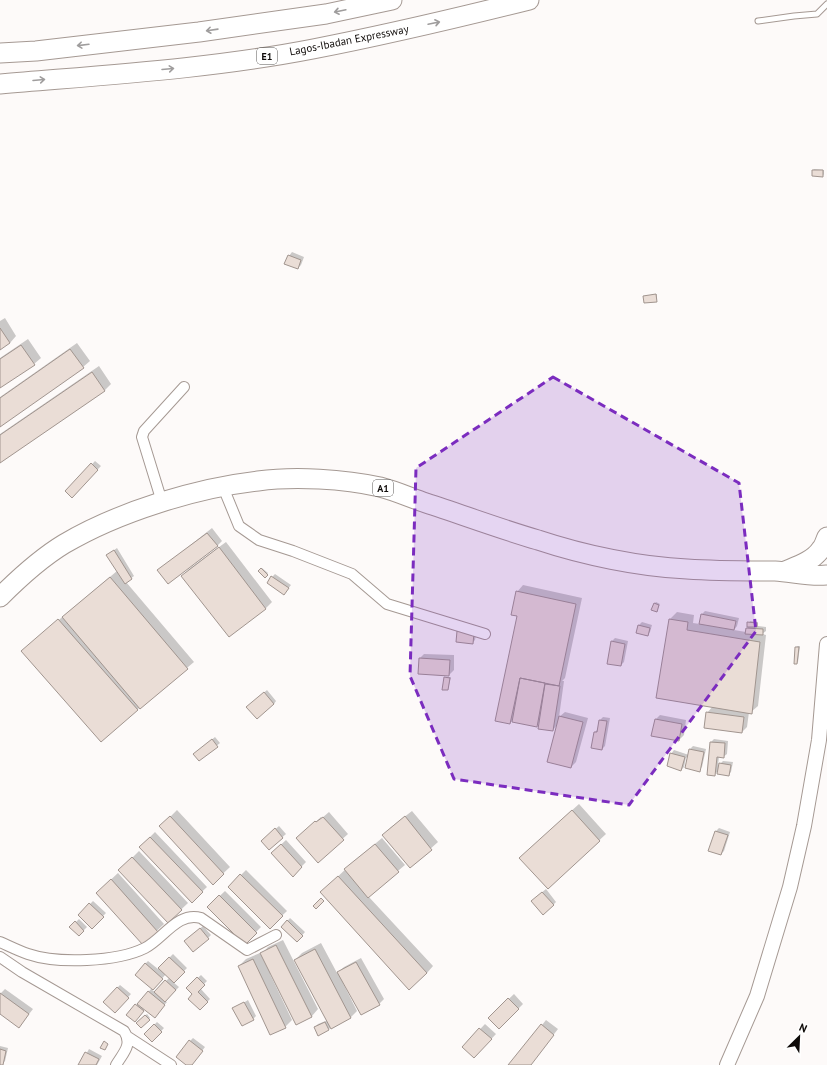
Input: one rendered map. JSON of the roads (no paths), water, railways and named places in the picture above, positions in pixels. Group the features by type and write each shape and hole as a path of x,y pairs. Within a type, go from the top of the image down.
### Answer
{"highway":[{"path":"0,53 36,51 207,31 326,14 392,0"},
{"name":"Lagos-Ibadan Expressway","path":"0,84 197,66 312,49 446,21 528,0"},
{"name":"A1","path":"0,597 35,566 62,546 90,530 162,502 223,487 260,480 298,479 338,481 381,487 537,540 575,551 641,564 686,569 785,571 827,575"},
{"name":"A1","path":"785,571 813,557 821,550 827,537"}],"main road":[{"path":"727,1065 757,996 790,887 804,826 819,740 825,685 827,644"}],"street":[{"path":"162,502 142,437 144,431 184,387"},
{"path":"223,487 239,526 259,540 293,551 352,574 387,604 485,634"},
{"path":"0,942 29,954 43,957 80,961 120,957 145,948 178,922 187,917 194,916 201,918 249,950 276,935"},
{"path":"0,957 22,972 124,1031 128,1037 171,1065"},
{"path":"116,1065 129,1044 128,1037"}],"lane":[{"path":"758,21 817,14 827,4"}]}
